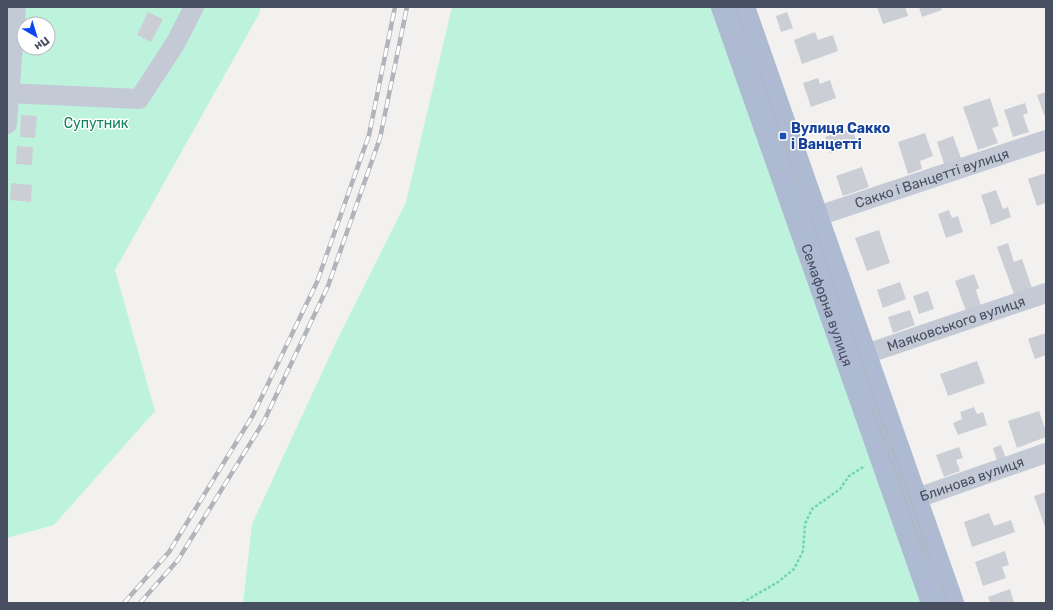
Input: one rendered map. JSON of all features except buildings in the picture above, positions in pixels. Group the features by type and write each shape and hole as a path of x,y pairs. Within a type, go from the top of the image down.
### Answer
{"main road":[{"name":"Семафорна вулиця","path":"722,7 882,458 908,501 953,603"},
{"name":"Семафорна вулиця","path":"744,7 866,354 908,501 932,603"}],"street":[{"path":"7,124 8,93 16,7"},
{"path":"8,93 138,99 175,44 194,7"},
{"name":"Сакко і Ванцетті вулиця","path":"818,216 1046,140"},
{"name":"Маяковського вулиця","path":"866,354 1046,293"},
{"name":"Блинова вулиця","path":"908,501 1046,453"}],"path":[{"path":"742,603 778,582 794,569 804,551 805,524 812,509 840,489 849,476 870,463 882,458"}],"green space":[{"name":"Супутник","path":"7,7 261,7 259,14 115,270 155,411 54,525 7,538"},
{"path":"452,7 753,7 962,603 243,603 252,524 338,338 406,202"}],"tram line":[{"path":"736,7 947,603"},
{"path":"872,407 927,561"}],"railway":[{"path":"124,603 169,552 253,415 317,282 369,135 395,7"},
{"path":"140,603 178,560 264,421 328,286 380,138 407,7"}],"place":[{"name":"Вулиця Сакко і Ванцетті","path":"783,136"}]}
